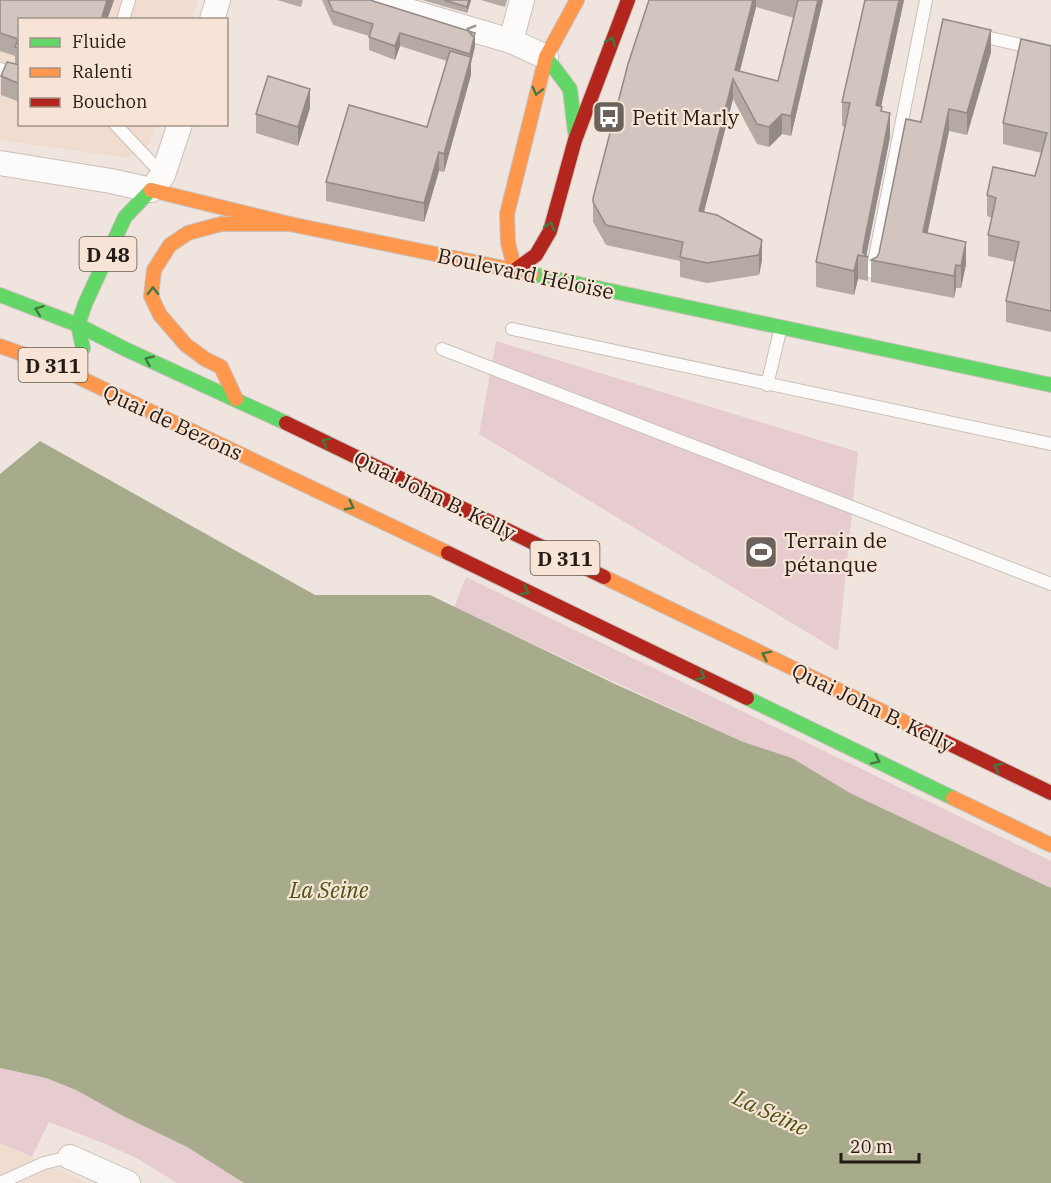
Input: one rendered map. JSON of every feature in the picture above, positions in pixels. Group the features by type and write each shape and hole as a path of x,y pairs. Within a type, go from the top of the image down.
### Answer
{"main road":[{"path":"577,0 546,57 507,214 508,243 515,270 536,255 550,231 575,140 628,0"},
{"path":"546,57 570,89 575,140"},
{"name":"Boulevard Héloïse","path":"157,183 290,224 781,326 1051,385"},
{"name":"D 48","path":"78,325 85,304 125,217 157,183"},
{"path":"237,399 221,367 186,345 160,315 151,296 154,270 170,245 188,233 221,224 290,224"},
{"name":"D 311","path":"0,295 78,325"},
{"path":"62,335 78,325 86,365 104,389"},
{"name":"Quai John B. Kelly","path":"78,325 124,349 237,399 1051,793"},
{"path":"22,354 39,345"},
{"name":"Quai de Bezons","path":"0,346 53,365 278,471 1051,845"}],"street":[{"path":"213,18 218,0"},
{"path":"371,0 511,41 546,57"},
{"path":"511,41 522,0"},
{"path":"157,183 179,126"},
{"name":"Boulevard Héloïse","path":"0,164 111,181 157,183"},
{"path":"70,1157 128,1183"}],"lane":[{"path":"124,18 129,0"},
{"path":"871,273 926,0"},
{"path":"973,34 1051,52"},
{"path":"0,69 18,75"},
{"path":"116,126 157,183"},
{"path":"767,385 781,326"},
{"path":"512,329 1051,444"},
{"path":"442,349 1051,584"},
{"path":"0,1183 44,1163 70,1157"}],"shaded area":[{"path":"0,0 198,0 192,18 18,18 18,126 156,126 149,145 128,158 0,140"},
{"name":"Terrain de pétanque","path":"496,341 858,452 838,651 479,434"},
{"path":"466,577 1051,861 1051,888 850,793 792,758 741,741 454,607"},
{"path":"0,1068 46,1078 76,1090 187,1147 244,1183 177,1183 138,1159 49,1122 32,1157 0,1143"},
{"path":"0,1144 3,1144 87,1183 0,1183"}],"water":[{"name":"La Seine","path":"40,441 315,595 430,595 615,684 741,741 792,758 850,793 1051,888 1051,1183 244,1183 187,1147 76,1090 46,1078 0,1068 0,474"}],"building":[{"path":"0,0 107,0 102,18 18,18 18,39 0,33"},
{"path":"328,0 370,0 475,33 470,54 400,33 395,46 369,37 373,24 333,11"},
{"path":"444,0 469,0 467,7"},
{"path":"649,0 753,0 735,70 778,81 798,0 818,0 791,116 782,114 769,127 757,124 733,79 699,211 717,215 762,240 759,255 707,263 680,257 683,242 606,225 593,202 628,64"},
{"path":"865,0 899,0 876,105 882,107 881,111 890,113 863,248 863,253 868,257 858,255 854,271 816,262 850,103 842,102"},
{"path":"943,19 991,30 967,113 949,109 923,232 966,242 961,266 956,265 954,276 871,260 879,253 906,119 921,122"},
{"path":"1021,39 1051,46 1051,311 1006,301 1019,242 988,235 996,198 987,195 993,167 1035,176 1047,133 1003,123"},
{"path":"450,51 471,57 444,154 439,152 424,203 326,182 349,105 427,127"},
{"path":"7,62 18,65 18,83 1,76"},
{"path":"268,76 310,89 298,127 256,114"}],"traffic: fast":[{"path":"546,57 570,89 575,132"},
{"path":"83,348 78,325 85,304 125,217 151,190"},
{"path":"532,274 1051,385"},
{"path":"0,295 78,325 286,423"},
{"path":"747,698 953,798"}],"traffic: slow":[{"path":"515,270 508,243 507,214 546,57 577,0"},
{"path":"151,190 290,224 532,274"},
{"path":"236,399 221,367 186,345 160,315 151,296 154,270 170,245 188,233 221,224 290,224"},
{"path":"0,346 53,365 448,553"},
{"path":"604,577 923,731"},
{"path":"953,798 1051,845"}],"traffic: jam":[{"path":"515,270 536,255 550,231 575,140 628,0"},
{"path":"286,423 604,577"},
{"path":"448,553 747,698"},
{"path":"923,731 1051,793"}],"place":[{"name":"Petit Marly","path":"609,117"},
{"name":"Terrain de pétanque","path":"761,552"}]}
